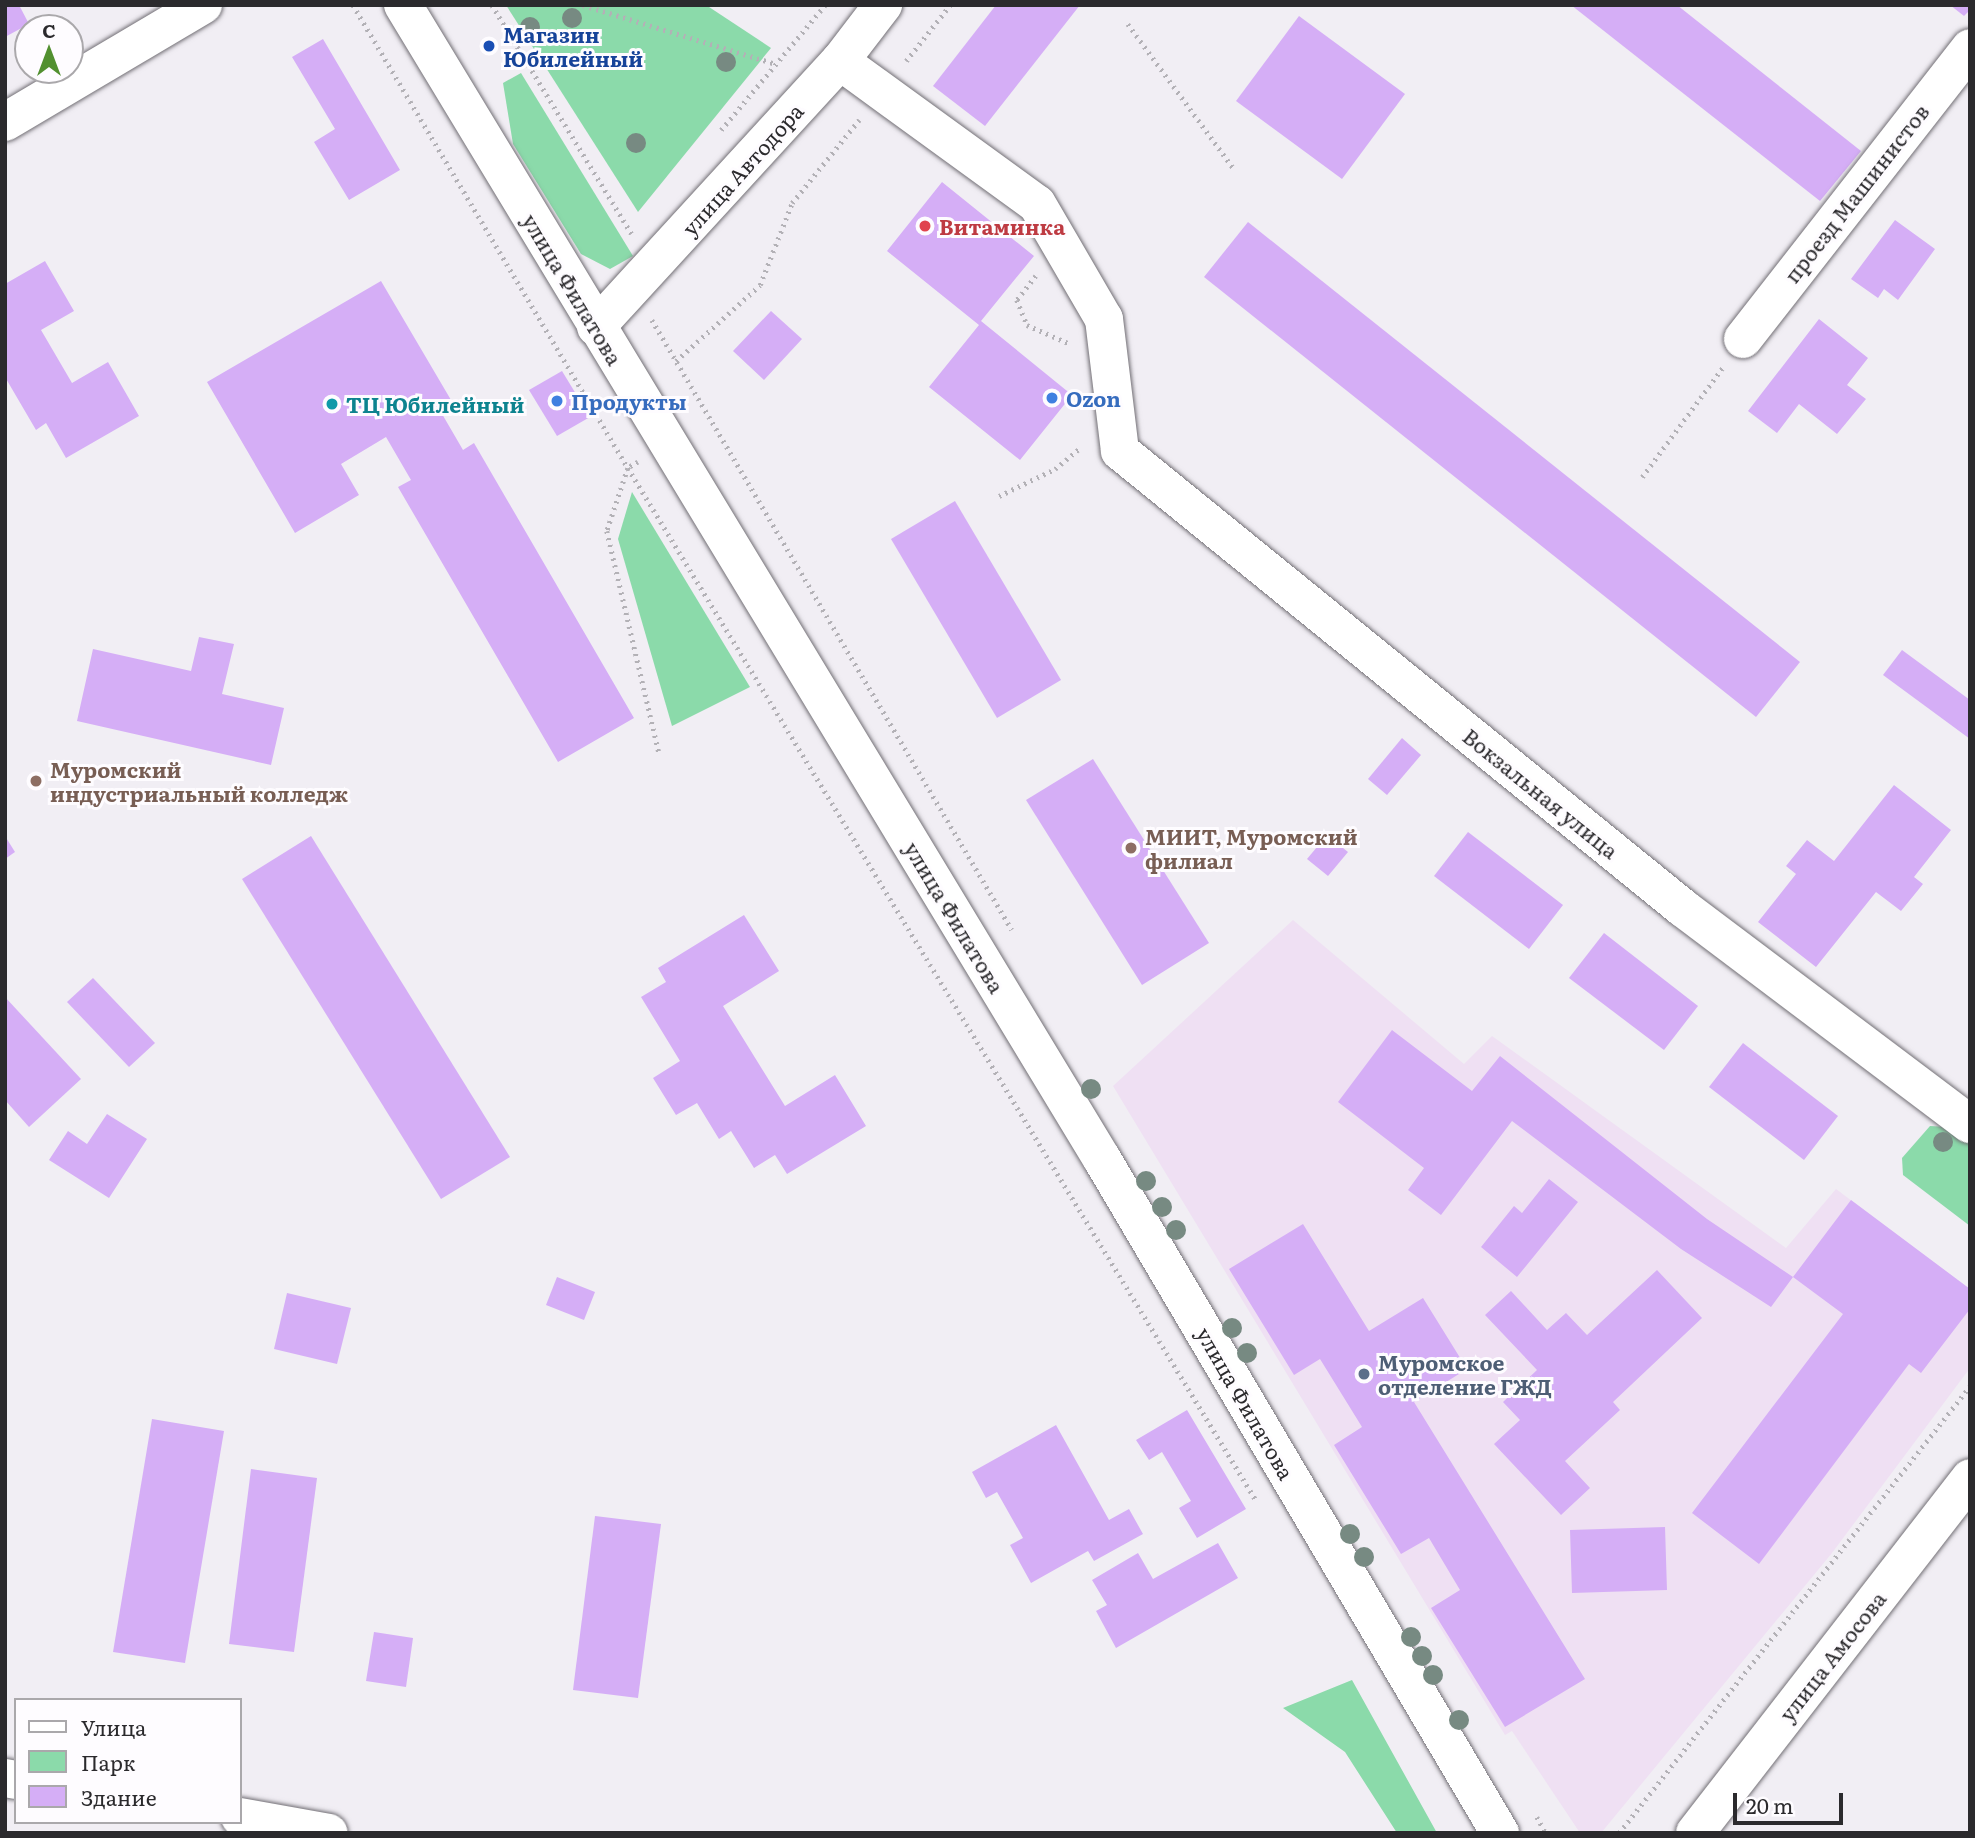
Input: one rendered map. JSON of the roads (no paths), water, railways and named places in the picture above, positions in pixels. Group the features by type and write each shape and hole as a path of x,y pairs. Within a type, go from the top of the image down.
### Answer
{"street":[{"path":"5,122 203,5"},
{"name":"улица Филатова","path":"403,5 1102,1159 1500,1833"},
{"name":"улица Автодора","path":"596,327 840,61 883,5"},
{"name":"проезд Машинистов","path":"1743,339 1970,47"},
{"name":"Вокзальная улица","path":"840,61 1037,204 1062,242 1104,319 1117,434 1683,908 1970,1124"},
{"name":"улица Амосова","path":"1695,1833 1970,1478"},
{"path":"242,1817 329,1833"}],"place":[{"name":"Магазин Юбилейный","path":"489,46"},
{"name":"Витаминка","path":"925,226"},
{"name":"Ozon","path":"1052,398"},
{"name":"Продукты","path":"557,401"},
{"name":"ТЦ Юбилейный","path":"332,404"},
{"name":"Муромский индустриальный колледж","path":"36,781"},
{"name":"МИИТ, Муромский филиал","path":"1131,848"},
{"name":"Муромское отделение ГЖД","path":"1364,1374"}]}
